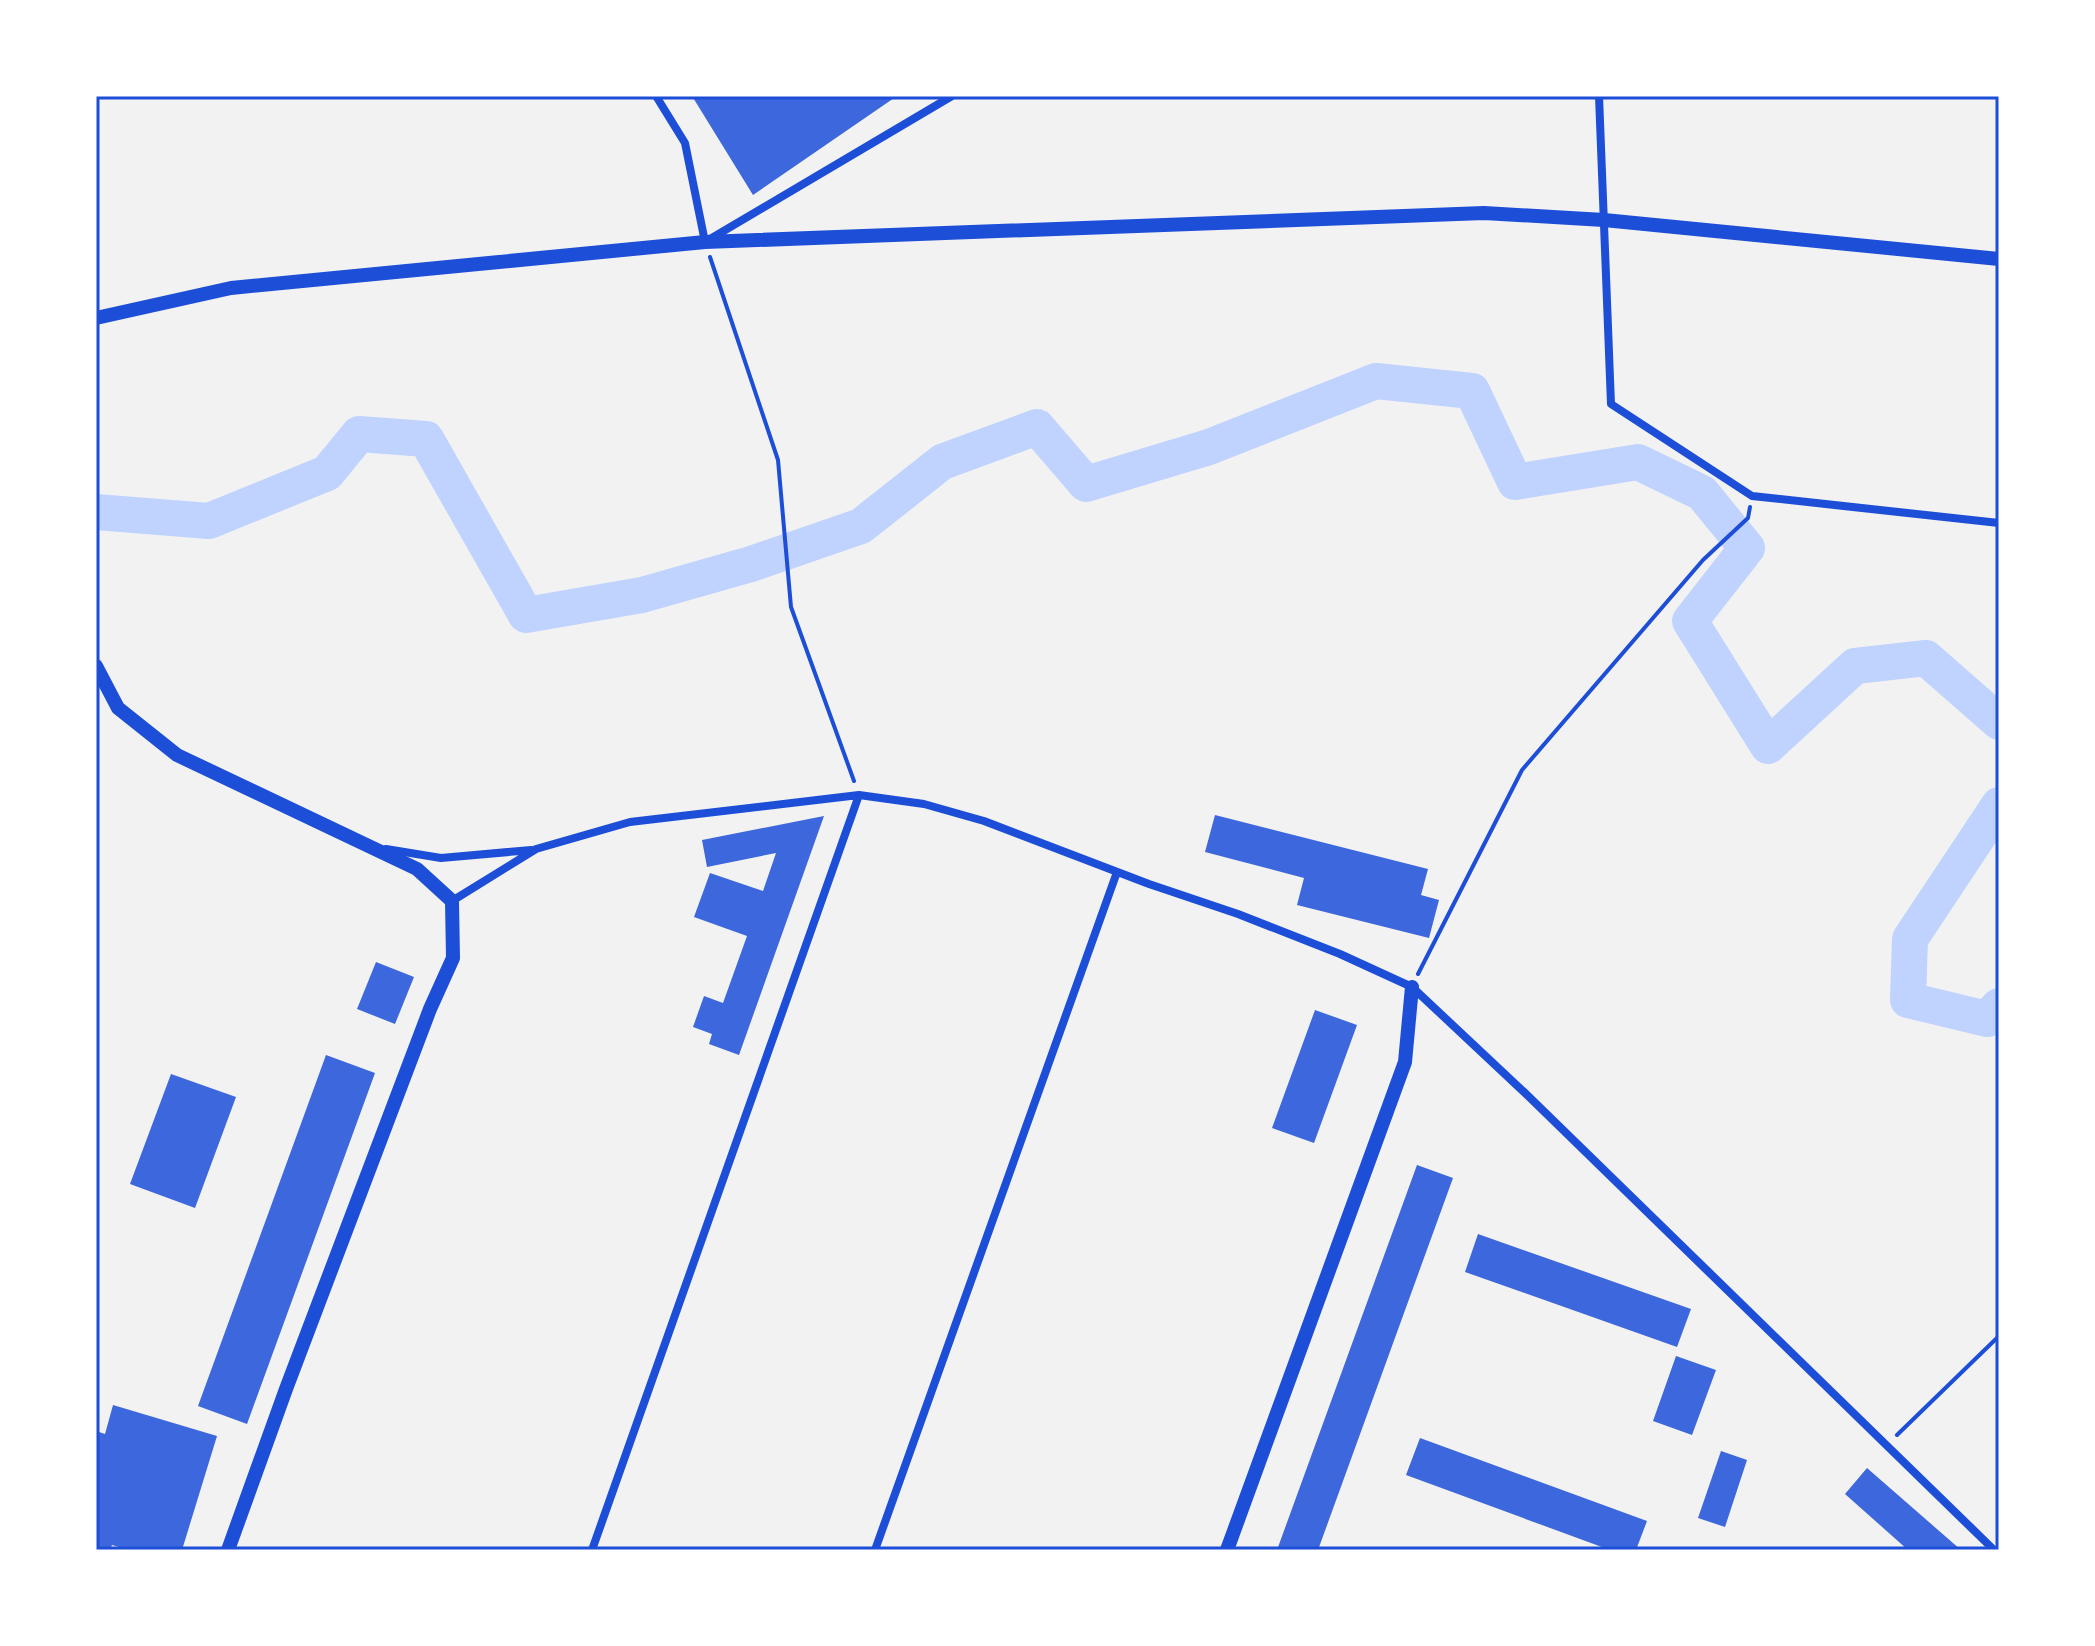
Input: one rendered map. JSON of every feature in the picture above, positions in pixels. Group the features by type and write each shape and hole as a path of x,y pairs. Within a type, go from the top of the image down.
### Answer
{"street":[{"path":"656,96 685,143 705,242"},
{"path":"705,242 952,96"},
{"path":"1599,96 1611,404 1752,496 1999,523"},
{"path":"96,318 231,288 705,242 1484,213 1604,220 1999,259"},
{"path":"96,666 118,708 177,755 417,869 452,901 453,958 430,1009 228,1550"},
{"path":"592,1550 859,795"},
{"path":"366,846 441,858 536,849 630,822 859,795 924,804 984,821 1340,954 1412,987 1524,1092 1994,1550"},
{"path":"452,901 536,849"},
{"path":"875,1550 1117,872"},
{"path":"1227,1550 1405,1062 1412,987"}],"path":[{"path":"705,242 778,460 791,607 859,795"},
{"path":"1412,987 1522,770 1703,560 1748,518"},
{"path":"1887,1445 1999,1336"}],"building":[{"path":"692,96 897,96 753,195"},
{"path":"1215,815 1428,869 1421,895 1439,900 1429,938 1297,905 1304,878 1205,852"},
{"path":"824,816 739,1055 709,1044 712,1034 693,1027 704,996 723,1003 747,936 694,917 710,873 763,891 776,853 707,867 702,840"},
{"path":"376,962 414,977 395,1024 357,1009"},
{"path":"1315,1010 1357,1025 1314,1143 1272,1128"},
{"path":"326,1055 375,1073 247,1424 198,1406"},
{"path":"171,1074 236,1097 195,1208 130,1184"},
{"path":"1417,1165 1453,1178 1318,1550 1277,1550"},
{"path":"1478,1234 1691,1309 1677,1347 1465,1272"},
{"path":"1676,1356 1716,1370 1692,1435 1653,1421"},
{"path":"113,1405 217,1436 182,1550 129,1550 112,1545 110,1550 96,1550 96,1431 105,1434"},
{"path":"1420,1438 1647,1521 1636,1550 1610,1550 1406,1475"},
{"path":"1721,1451 1747,1460 1725,1527 1698,1518"},
{"path":"1867,1468 1961,1550 1908,1550 1845,1494"}],"waterway":[{"path":"96,512 209,521 327,473 359,434 426,439 526,615 642,595 751,564 861,526 942,462 1037,427 1086,484 1209,447 1376,381 1472,391 1515,482 1638,462 1702,493 1747,548 1690,621 1768,746 1855,666 1926,658 1999,722"},
{"path":"1999,805 1910,939 1908,1000 1987,1019 1999,1006"}]}
